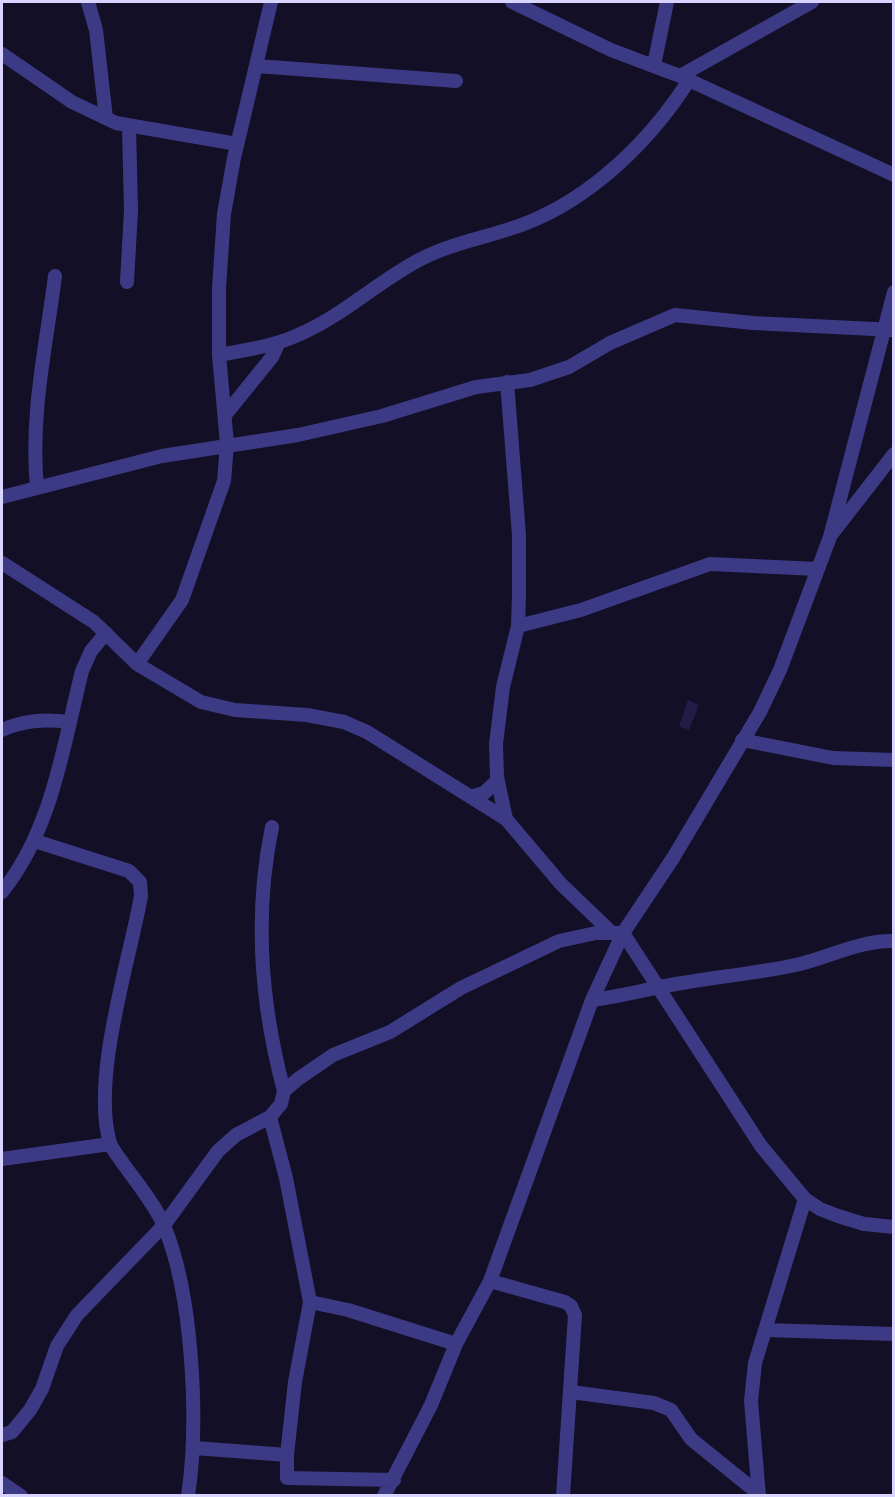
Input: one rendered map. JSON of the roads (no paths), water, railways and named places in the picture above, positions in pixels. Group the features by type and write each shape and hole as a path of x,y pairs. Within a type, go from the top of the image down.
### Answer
{"street":[{"path":"88,2 97,41 106,118"},
{"path":"137,664 171,617 191,579 224,481 227,444 219,355 219,288 224,214 237,144 271,2"},
{"path":"512,2 611,50 684,78 894,175"},
{"path":"654,65 667,2"},
{"path":"219,355 279,342 330,319 388,278 435,252 493,235 549,214 608,172 645,138 669,112 684,78 812,2"},
{"path":"2,54 72,102 129,127 173,131 199,139 237,144"},
{"path":"257,66 456,81"},
{"path":"127,282 131,210 129,127"},
{"path":"36,487 35,427 42,355 55,276"},
{"path":"384,1496 431,1405 456,1344 490,1281 617,932 672,858 742,741 780,670 830,537 888,329 894,292"},
{"path":"2,497 135,462 227,444 298,435 382,416 476,387 530,380 569,367 610,344 675,315 753,323 888,329"},
{"path":"225,415 272,357 279,342"},
{"path":"506,819 498,780 498,720 518,626 519,536 507,382"},
{"path":"830,537 894,454"},
{"path":"2,563 71,606 106,633 137,664 201,702 235,710 307,715 344,722 367,732 473,796 506,819 561,884 617,932 657,988 761,1146 805,1199 820,1209 838,1216 864,1224 894,1227"},
{"path":"518,626 581,610 710,564 817,568"},
{"path":"2,892 35,841 52,790 82,671 91,651 106,633"},
{"path":"2,730 18,723 31,721 69,722"},
{"path":"742,741 833,758 894,760"},
{"path":"473,796 484,793 498,780"},
{"path":"2,1435 12,1432 30,1410 42,1389 57,1346 77,1315 164,1225 218,1151 236,1135 270,1117 281,1104 284,1091 275,1058 262,953 260,903 264,865 273,827"},
{"path":"35,841 129,871 140,882 141,896 117,1005 105,1092 110,1144 164,1225 186,1314 195,1448 188,1496"},
{"path":"284,1091 333,1055 390,1032 461,988 559,941 617,932"},
{"path":"592,1000 780,968 879,940 894,941"},
{"path":"270,1117 286,1178 310,1302 296,1382 286,1474 291,1480 394,1480"},
{"path":"2,1159 110,1144"},
{"path":"759,1495 751,1401 755,1363 805,1199"},
{"path":"490,1281 565,1302 571,1306 575,1315 563,1496"},
{"path":"310,1302 348,1310 456,1344"},
{"path":"765,1330 894,1334"},
{"path":"571,1392 654,1402 671,1410 691,1438 759,1495"},
{"path":"195,1448 287,1455"},
{"path":"2,1483 21,1496"}]}
